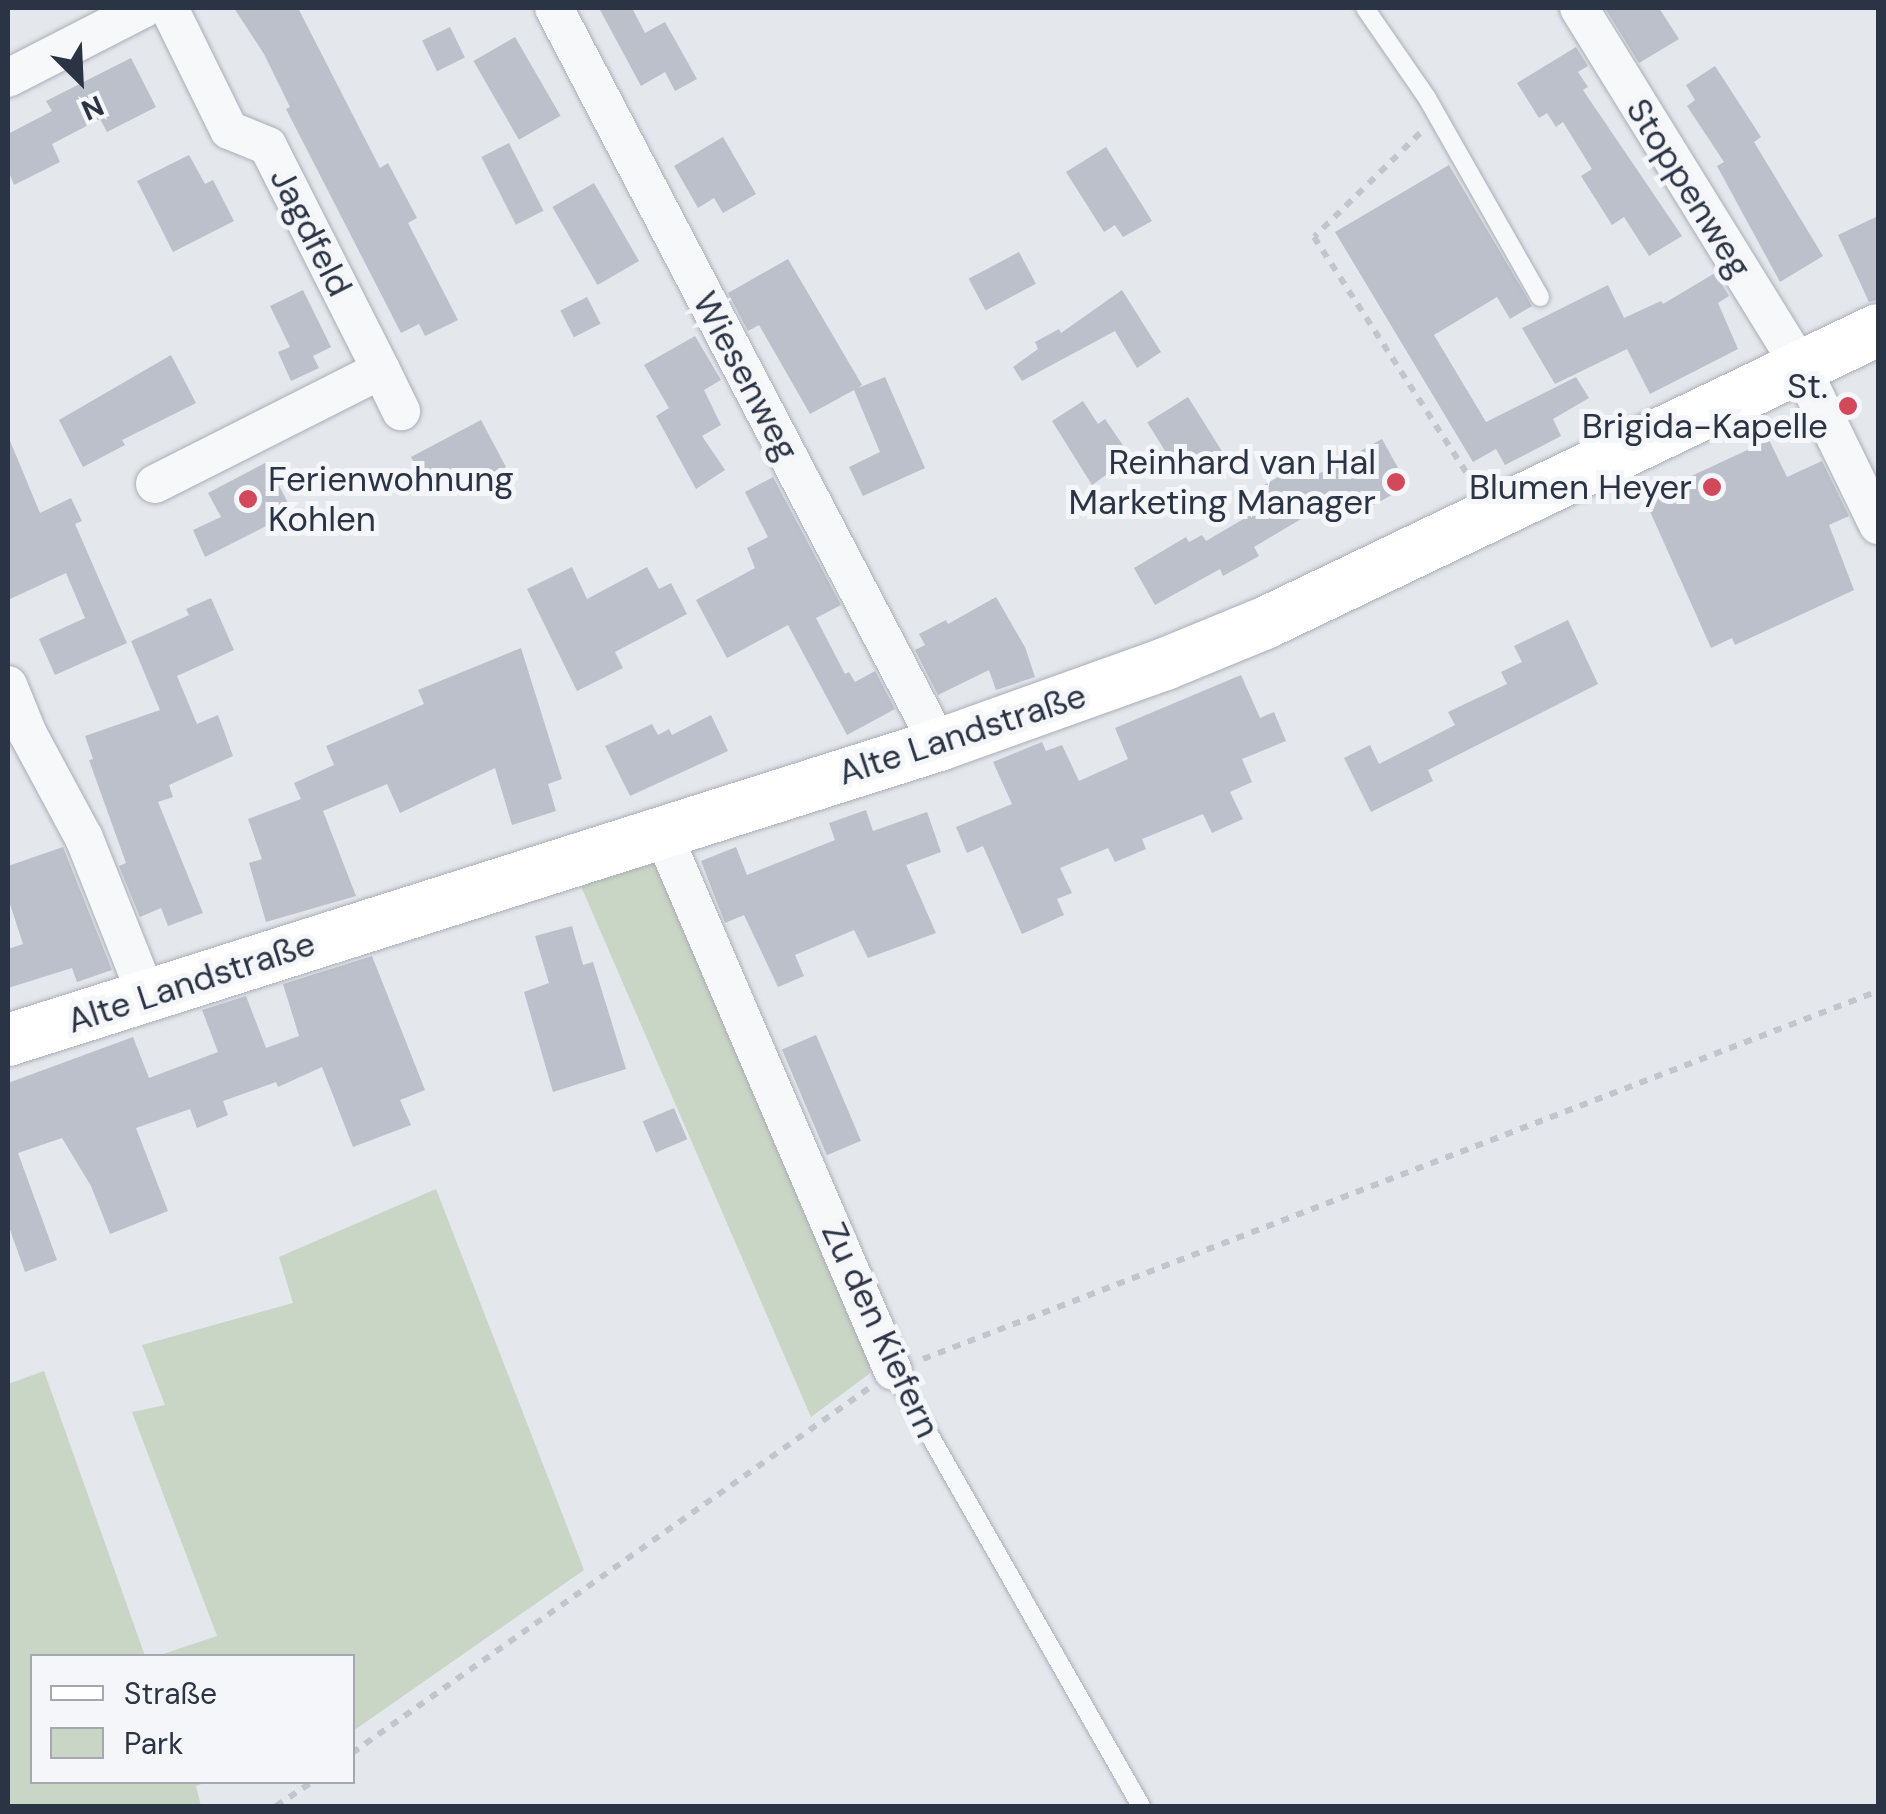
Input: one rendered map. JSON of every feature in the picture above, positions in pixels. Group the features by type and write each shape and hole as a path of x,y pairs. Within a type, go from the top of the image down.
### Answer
{"main road":[{"name":"Alte Landstraße","path":"8,1040 939,744 1165,664 1493,515 1878,330"}],"street":[{"path":"8,78 145,8"},
{"name":"Jagdfeld","path":"169,8 229,130 268,146 402,411"},
{"name":"Wiesenweg","path":"554,8 939,744"},
{"name":"Stoppenweg","path":"1579,8 1801,367 1878,525"},
{"path":"155,484 380,370"},
{"path":"8,685 28,734 84,838 147,996"},
{"name":"Zu den Kiefern","path":"662,832 893,1371"}],"lane":[{"path":"1365,8 1440,121 1540,296"},
{"name":"Zu den Kiefern","path":"893,1371 1141,1806"}],"path":[{"path":"1440,121 1418,134 1314,237 1493,515"},
{"path":"355,1751 893,1371 1878,991"},
{"path":"276,1806 309,1784"}],"green space":[{"path":"658,862 873,1350 869,1374 811,1417 580,884"},
{"path":"436,1189 584,1570 355,1730 355,1654 163,1654 217,1636 132,1412 165,1405 142,1345 293,1303 279,1257"},
{"path":"44,1371 144,1654 30,1654 30,1784 202,1784 196,1786 201,1806 8,1806 8,1384"}],"building":[{"path":"234,8 298,8 380,168 388,163 417,218 408,223 458,320 425,336 419,324 401,333 286,109 290,107 264,54"},
{"path":"599,8 632,8 645,33 665,22 697,79 675,91 665,72 641,86"},
{"path":"1605,8 1659,8 1679,39 1639,63"},
{"path":"450,27 465,58 437,71 422,41"},
{"path":"515,37 560,116 519,140 473,61"},
{"path":"1576,47 1588,66 1578,72 1588,87 1583,90 1682,236 1649,256 1624,217 1612,225 1581,176 1592,169 1563,122 1556,127 1547,113 1539,118 1517,83"},
{"path":"131,58 156,107 107,132 100,119 52,144 60,162 14,185 8,170 8,134 52,111 46,101"},
{"path":"1715,66 1761,137 1754,142 1823,256 1780,282 1717,166 1724,162 1687,106 1695,100 1686,85"},
{"path":"723,137 756,194 723,213 714,198 698,208 674,166"},
{"path":"509,143 544,211 516,225 481,157"},
{"path":"1106,147 1152,221 1123,237 1115,225 1104,232 1066,172"},
{"path":"189,155 205,184 213,180 234,221 173,252 137,181"},
{"path":"1449,165 1532,306 1510,319 1497,297 1434,335 1486,422 1576,377 1589,398 1553,419 1561,436 1505,465 1496,449 1473,462 1335,232"},
{"path":"594,183 639,261 597,285 552,207"},
{"path":"1878,216 1878,300 1869,302 1838,235"},
{"path":"1019,252 1036,284 986,311 969,279"},
{"path":"788,259 862,385 858,388 885,377 925,468 863,496 849,467 880,452 854,390 810,414 759,325 748,331 728,293"},
{"path":"1715,273 1729,296 1718,303 1738,349 1650,394 1627,349 1555,384 1522,328 1608,285 1624,318 1661,301 1663,304"},
{"path":"303,290 331,347 313,356 319,368 291,381 278,352 290,347 270,306"},
{"path":"1122,290 1161,352 1137,368 1115,331 1022,381 1013,367 1038,349 1035,342 1059,329 1061,333"},
{"path":"587,297 601,324 574,337 560,311"},
{"path":"695,336 721,380 704,390 721,425 702,436 725,470 696,489 656,416 669,408 644,365"},
{"path":"171,355 196,403 122,440 125,445 83,467 59,420"},
{"path":"1188,397 1224,454 1183,479 1147,422"},
{"path":"1083,401 1098,424 1105,419 1131,457 1092,485 1052,421"},
{"path":"481,420 506,467 459,492 454,481 430,494 411,457"},
{"path":"8,436 40,513 71,498 82,521 75,524 127,643 55,675 39,639 85,618 66,573 8,600"},
{"path":"1382,439 1408,486 1350,518 1338,497 1254,547 1259,556 1223,576 1220,569 1155,605 1134,568 1186,537 1189,542 1202,535 1206,541 1264,507 1254,491 1302,463 1311,478"},
{"path":"1769,440 1787,477 1822,461 1849,516 1829,525 1854,590 1735,645 1732,638 1711,648 1644,498"},
{"name":"Ferienwohnung Kohlen","path":"267,462 289,505 270,515 274,522 205,557 193,530 221,517 208,493"},
{"path":"773,477 841,605 816,618 845,674 849,672 855,682 875,671 895,709 847,735 788,625 727,658 696,600 755,568 747,548 768,537 745,492"},
{"path":"572,567 587,599 647,567 659,589 671,583 687,614 615,652 623,668 577,691 527,589"},
{"path":"996,597 1025,647 1035,677 996,690 989,670 938,695 915,650 925,645 919,634 946,620 948,624"},
{"path":"211,598 234,650 177,676 197,724 218,715 233,756 169,785 173,797 158,802 203,913 168,926 161,908 140,917 119,866 126,863 89,760 93,759 85,736 160,710 131,641 189,615 186,609"},
{"path":"1568,620 1598,684 1428,770 1433,781 1371,812 1344,758 1370,745 1379,764 1455,725 1448,712 1507,684 1501,672 1522,662 1514,646"},
{"path":"521,648 562,779 548,784 556,811 512,825 495,768 400,813 387,784 323,811 356,896 266,922 249,863 262,859 248,819 301,799 294,783 334,765 326,746 424,704 418,690"},
{"path":"1241,675 1260,718 1274,712 1286,741 1242,759 1252,782 1230,792 1243,819 1212,833 1203,814 1142,839 1146,849 1115,862 1108,848 1060,868 1072,893 1057,899 1064,915 1022,934 983,846 967,853 956,827 1012,804 993,762 1042,742 1046,751 1062,745 1079,781 1128,759 1115,728"},
{"path":"711,715 728,751 630,796 605,746 652,724 658,735 669,729 672,735"},
{"path":"866,810 873,831 927,812 941,852 906,865 936,933 868,958 854,930 795,955 804,976 778,987 744,915 725,923 701,861 736,847 747,875 835,840 829,823"},
{"path":"63,847 112,970 77,982 72,968 8,988 8,949 23,944 8,898 8,866"},
{"path":"572,926 583,965 593,962 626,1069 553,1092 524,992 549,983 535,936"},
{"path":"372,956 425,1090 400,1100 411,1125 353,1147 322,1067 278,1087 276,1082 223,1101 228,1115 197,1128 190,1109 136,1128 168,1211 110,1234 91,1186 62,1138 18,1153 57,1260 25,1272 8,1224 8,1083 133,1037 149,1078 218,1052 202,1010 246,996 266,1048 299,1036 283,984"},
{"path":"816,1035 861,1141 827,1155 782,1049"},
{"path":"674,1108 687,1139 656,1153 643,1121"}],"place":[{"name":"St. Brigida-Kapelle","path":"1848,406"},
{"name":"Reinhard van Hal Marketing Manager","path":"1396,482"},
{"name":"Blumen Heyer","path":"1712,487"},
{"name":"Ferienwohnung Kohlen","path":"248,499"}]}
